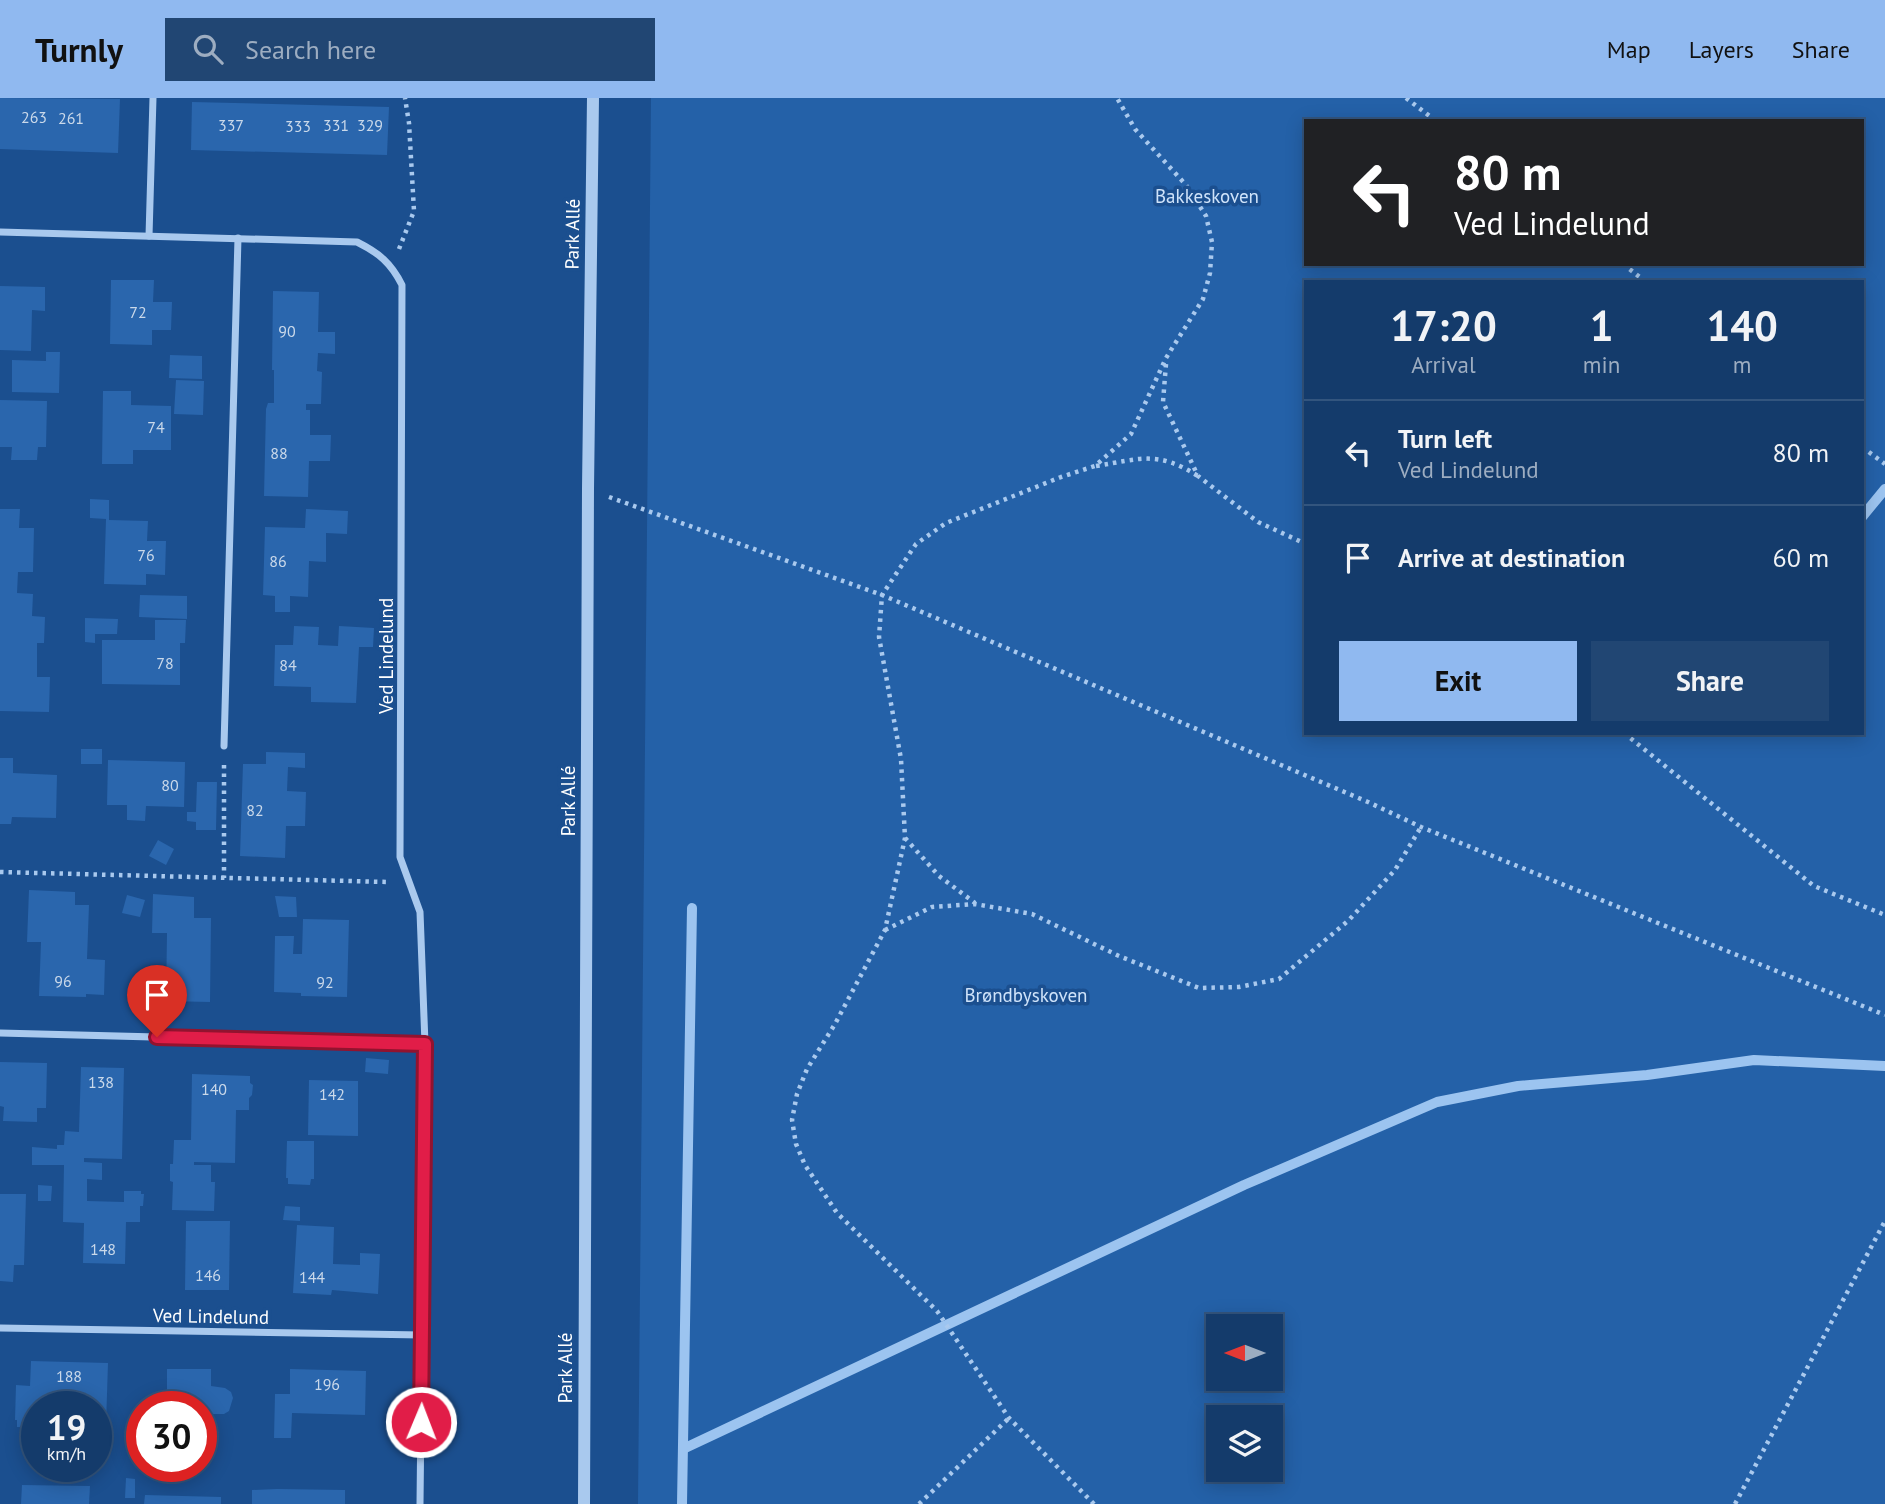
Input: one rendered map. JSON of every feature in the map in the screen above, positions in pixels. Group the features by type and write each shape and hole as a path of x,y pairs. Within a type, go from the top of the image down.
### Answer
{"street":[{"path":"149,236 153,98"},
{"name":"Park Allé","path":"584,1504 588,489 593,98"},
{"path":"0,232 357,242 376,252 393,266"},
{"path":"224,746 238,238"},
{"name":"Ved Lindelund","path":"393,266 402,285 403,308 400,857 420,912 425,1044 419,1504"},
{"path":"0,1033 425,1044"},
{"name":"Ved Lindelund","path":"0,1328 422,1335"}],"path":[{"path":"393,266 414,211 404,98"},
{"path":"1095,466 1131,434 1166,358 1203,299 1210,274 1212,242 1206,216 1186,185 1135,129 1117,98"},
{"path":"1406,98 1433,119"},
{"path":"1626,266 1643,280"},
{"path":"1166,358 1163,402 1198,477"},
{"path":"1864,448 1885,464"},
{"path":"1094,1504 1009,1418 937,1311 837,1213 805,1165 796,1144 792,1121 797,1094 807,1069 835,1024 885,930 905,838 901,759 879,637 882,595 916,544 946,523 1095,466 1152,457 1169,460 1198,477 1258,522 1304,543"},
{"path":"588,489 882,595 1368,802 1420,827 1885,1015"},
{"path":"1625,735 1814,886 1885,915"},
{"path":"224,746 224,878"},
{"path":"885,930 932,907 975,904 1032,914 1119,956 1199,988 1239,987 1279,979 1349,920 1395,870 1420,827"},
{"path":"905,838 939,876 975,904"},
{"path":"0,872 410,883"},
{"path":"1735,1504 1885,1221"},
{"path":"919,1504 1009,1418"}],"green space":[{"name":"Brøndbyskoven","path":"651,98 1885,98 1885,1504 638,1504"}],"building":[{"path":"0,98 120,99 118,153 0,149"},
{"path":"192,102 389,107 387,155 191,150"},
{"path":"111,280 154,280 153,302 172,302 171,330 152,330 152,345 110,344"},
{"path":"0,286 45,287 45,311 32,310 31,351 0,350"},
{"path":"273,291 319,292 318,332 335,332 335,354 318,353 317,371 322,372 321,404 306,404 306,410 310,410 310,435 331,435 330,461 309,461 308,497 264,496 266,409 268,403 274,403"},
{"path":"46,352 60,352 59,393 12,392 12,360 46,361"},
{"path":"170,355 202,356 202,379 169,378"},
{"path":"176,380 204,381 203,415 174,414"},
{"path":"103,391 131,391 131,405 171,406 171,450 133,450 133,464 102,464"},
{"path":"0,400 47,401 46,447 38,447 37,460 11,460 12,447 0,447"},
{"path":"90,499 109,500 109,520 148,521 147,541 166,541 165,575 146,574 146,585 104,584 106,519 90,518"},
{"path":"0,509 20,509 19,528 34,528 33,572 18,572 17,593 33,594 32,616 45,617 44,643 37,643 37,677 50,677 49,712 0,711"},
{"path":"306,509 348,511 347,534 326,533 326,562 309,561 308,597 290,596 290,612 275,612 275,596 263,595 265,527 305,528"},
{"path":"140,595 187,596 187,619 139,617"},
{"path":"85,618 118,619 117,634 95,634 95,643 85,642"},
{"path":"155,620 186,620 185,643 180,643 180,685 102,684 102,640 155,640"},
{"path":"294,626 319,627 318,645 338,646 339,626 374,628 373,647 359,647 356,703 311,702 311,687 274,686 275,645 293,645"},
{"path":"81,749 102,749 102,764 81,764"},
{"path":"266,752 305,753 305,768 288,767 287,791 306,792 305,826 286,826 285,858 240,856 243,764 266,764"},
{"path":"0,758 13,758 13,773 57,775 56,818 12,817 11,824 0,824"},
{"path":"108,760 185,762 184,807 146,806 145,821 127,820 127,805 107,805"},
{"path":"197,782 217,782 216,830 196,830 196,822 187,821 187,812 196,812"},
{"path":"158,840 174,849 166,865 149,856"},
{"path":"29,890 75,892 75,905 89,905 87,959 105,960 104,995 39,996 41,942 27,942"},
{"path":"153,894 194,897 194,918 211,918 210,1002 166,1001 167,933 152,933"},
{"path":"127,895 145,900 140,917 122,913"},
{"path":"275,896 296,897 297,917 279,917"},
{"path":"303,919 349,920 347,997 301,996 301,993 274,992 275,936 294,936 293,954 302,954"},
{"path":"366,1058 389,1060 388,1074 365,1072"},
{"path":"0,1062 47,1063 46,1108 37,1108 37,1122 3,1121 4,1107 0,1106"},
{"path":"81,1067 124,1068 122,1159 84,1158 84,1162 102,1163 102,1180 87,1179 87,1201 124,1202 124,1191 141,1191 141,1194 144,1194 143,1206 140,1206 140,1222 126,1222 125,1264 83,1263 84,1223 63,1222 64,1165 32,1165 32,1147 57,1149 57,1145 64,1145 65,1131 79,1132"},
{"path":"192,1074 250,1076 250,1083 253,1085 249,1110 236,1110 235,1163 194,1162 194,1165 211,1165 211,1182 215,1182 214,1211 172,1210 173,1182 170,1181 170,1164 173,1164 174,1140 191,1140"},
{"path":"309,1080 358,1081 358,1136 308,1135"},
{"path":"287,1141 314,1141 314,1179 311,1179 310,1185 288,1184"},
{"path":"38,1185 52,1186 51,1201 38,1201"},
{"path":"0,1194 26,1194 24,1265 14,1265 13,1282 0,1281"},
{"path":"285,1206 300,1207 300,1221 283,1220"},
{"path":"186,1221 230,1221 229,1290 185,1290"},
{"path":"297,1225 334,1227 333,1264 360,1265 360,1253 380,1254 378,1294 332,1290 331,1295 293,1293"},
{"path":"31,1361 108,1363 107,1391 21,1391 21,1427 17,1427 16,1385 30,1386"},
{"path":"167,1369 211,1369 211,1386 225,1388 231,1392 233,1398 229,1411 217,1414 217,1391 167,1391"},
{"path":"290,1369 366,1371 365,1415 292,1413 291,1438 274,1438 275,1394 290,1394"},
{"path":"126,1478 126,1482 135,1482 135,1498 125,1498"},
{"path":"22,1485 90,1486 89,1504 21,1504"},
{"path":"252,1490 345,1490 345,1504 252,1504"},
{"path":"145,1495 221,1497 221,1504 144,1504"}],"waterway":[{"path":"1864,515 1885,489"},
{"path":"682,1504 692,908"},
{"path":"683,1449 1244,1185 1437,1102 1518,1086 1647,1075 1754,1060 1885,1066"}],"route":[{"path":"157,1037 425,1044 421,1422"}],"park label":[{"name":"Bakkeskoven","path":"1207,196"}]}
